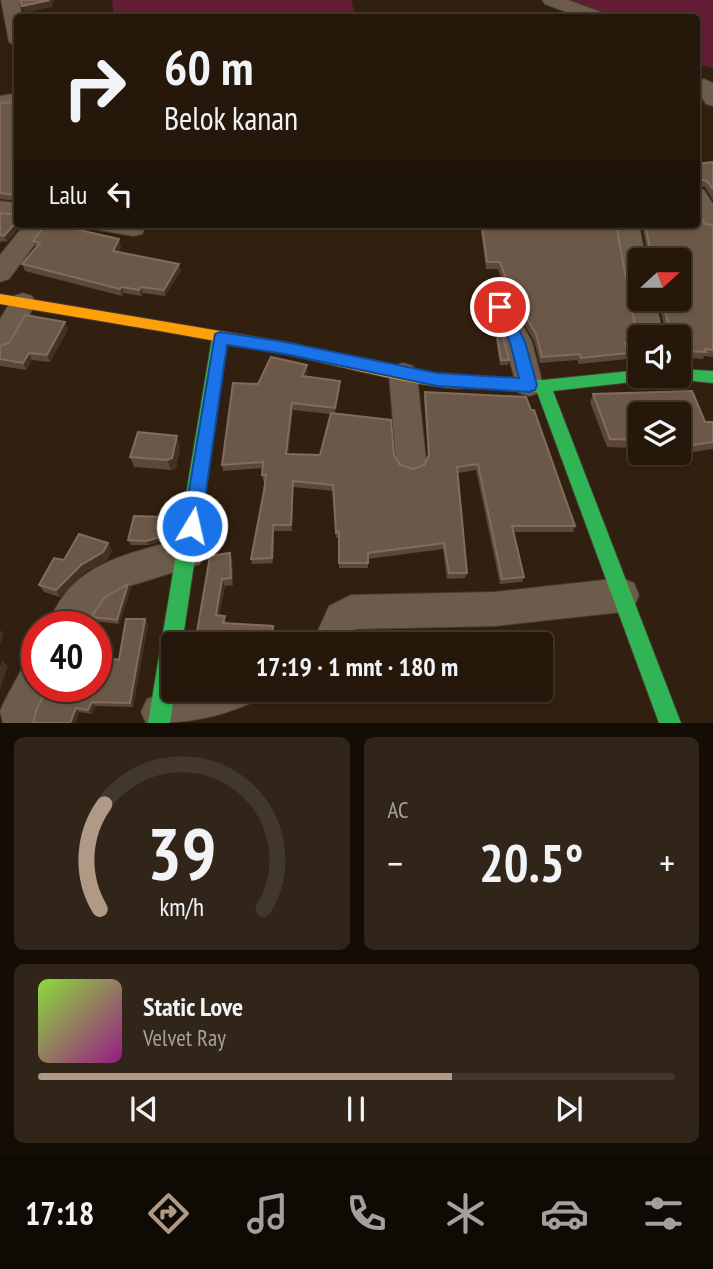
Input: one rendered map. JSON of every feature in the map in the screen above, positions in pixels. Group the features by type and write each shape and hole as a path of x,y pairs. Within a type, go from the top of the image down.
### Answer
{"street":[{"path":"10,0 10,21"},
{"path":"551,0 589,14"},
{"path":"700,202 713,223"},
{"path":"0,273 35,228"},
{"path":"627,228 631,248"},
{"path":"0,342 11,301 285,348 437,380 536,386 628,377"},
{"path":"500,307 518,342 622,595 670,723"},
{"path":"203,702 160,717 220,338"},
{"path":"403,374 411,460"},
{"path":"691,376 713,377"},
{"path":"77,611 94,587 111,576 188,553"},
{"path":"335,632 341,618 351,612 495,609 622,595"},
{"path":"11,716 21,701"}],"shaded area":[{"path":"112,0 351,0 355,14 114,14"},
{"path":"551,0 713,0 713,68 700,65 700,14 591,14"}],"building":[{"path":"20,0 50,0 22,6"},
{"path":"14,102 14,195 0,193 0,103"},
{"path":"713,162 713,189 707,181 700,179 700,164"},
{"path":"0,213 14,215 14,225 4,236 0,235"},
{"path":"700,216 705,224 713,225 713,350 691,351 691,325 668,325 665,312 691,312 691,248 650,248 646,228 700,228"},
{"path":"43,228 70,228 119,239 113,251 179,264 164,290 141,287 139,290 122,287 120,289 22,264 40,243 33,241"},
{"path":"482,228 617,228 628,289 628,312 632,312 635,325 628,325 628,343 625,343 628,353 581,358 580,354 542,357 536,334 510,290 500,262 487,262"},
{"path":"25,315 65,322 47,355 29,353 23,363 0,359 0,346 9,343"},
{"path":"497,335 503,337 509,360 501,360"},
{"path":"271,357 307,365 302,376 340,381 335,408 292,403 286,454 320,455 331,413 391,420 394,455 400,465 413,469 424,465 429,455 425,392 526,397 531,410 534,410 575,526 512,526 524,577 502,579 478,464 457,467 467,573 449,573 444,543 368,553 368,563 339,563 339,532 336,533 333,485 293,481 291,525 273,525 272,558 251,559 266,475 262,475 263,462 222,465 233,383 258,384"},
{"path":"692,391 705,422 713,422 713,442 691,445 691,402 628,402 628,440 610,439 593,394"},
{"path":"138,432 177,436 172,458 167,460 130,457"},
{"path":"134,516 164,517 161,537 146,541 128,540"},
{"path":"79,534 108,543 103,552 81,565 56,590 39,585 54,558 64,560"},
{"path":"230,553 231,578 222,579 216,615 225,616 223,623 273,626 272,632 197,632 210,556"},
{"path":"128,584 117,620 112,619 112,611 95,611 105,597"},
{"path":"126,619 145,619 130,703 92,702 112,702 112,658 119,660"},
{"path":"40,702 92,702 88,710 76,708 70,723 33,723"}],"traffic: fast":[{"path":"159,723 220,338"},
{"path":"691,376 713,377"},
{"path":"464,382 543,386 628,378"},
{"path":"543,386 670,723"}],"traffic: slow":[{"path":"0,299 285,348 437,380 464,382"}],"route":[{"path":"192,526 220,338 285,348 437,380 529,385 518,342 500,307"}]}
